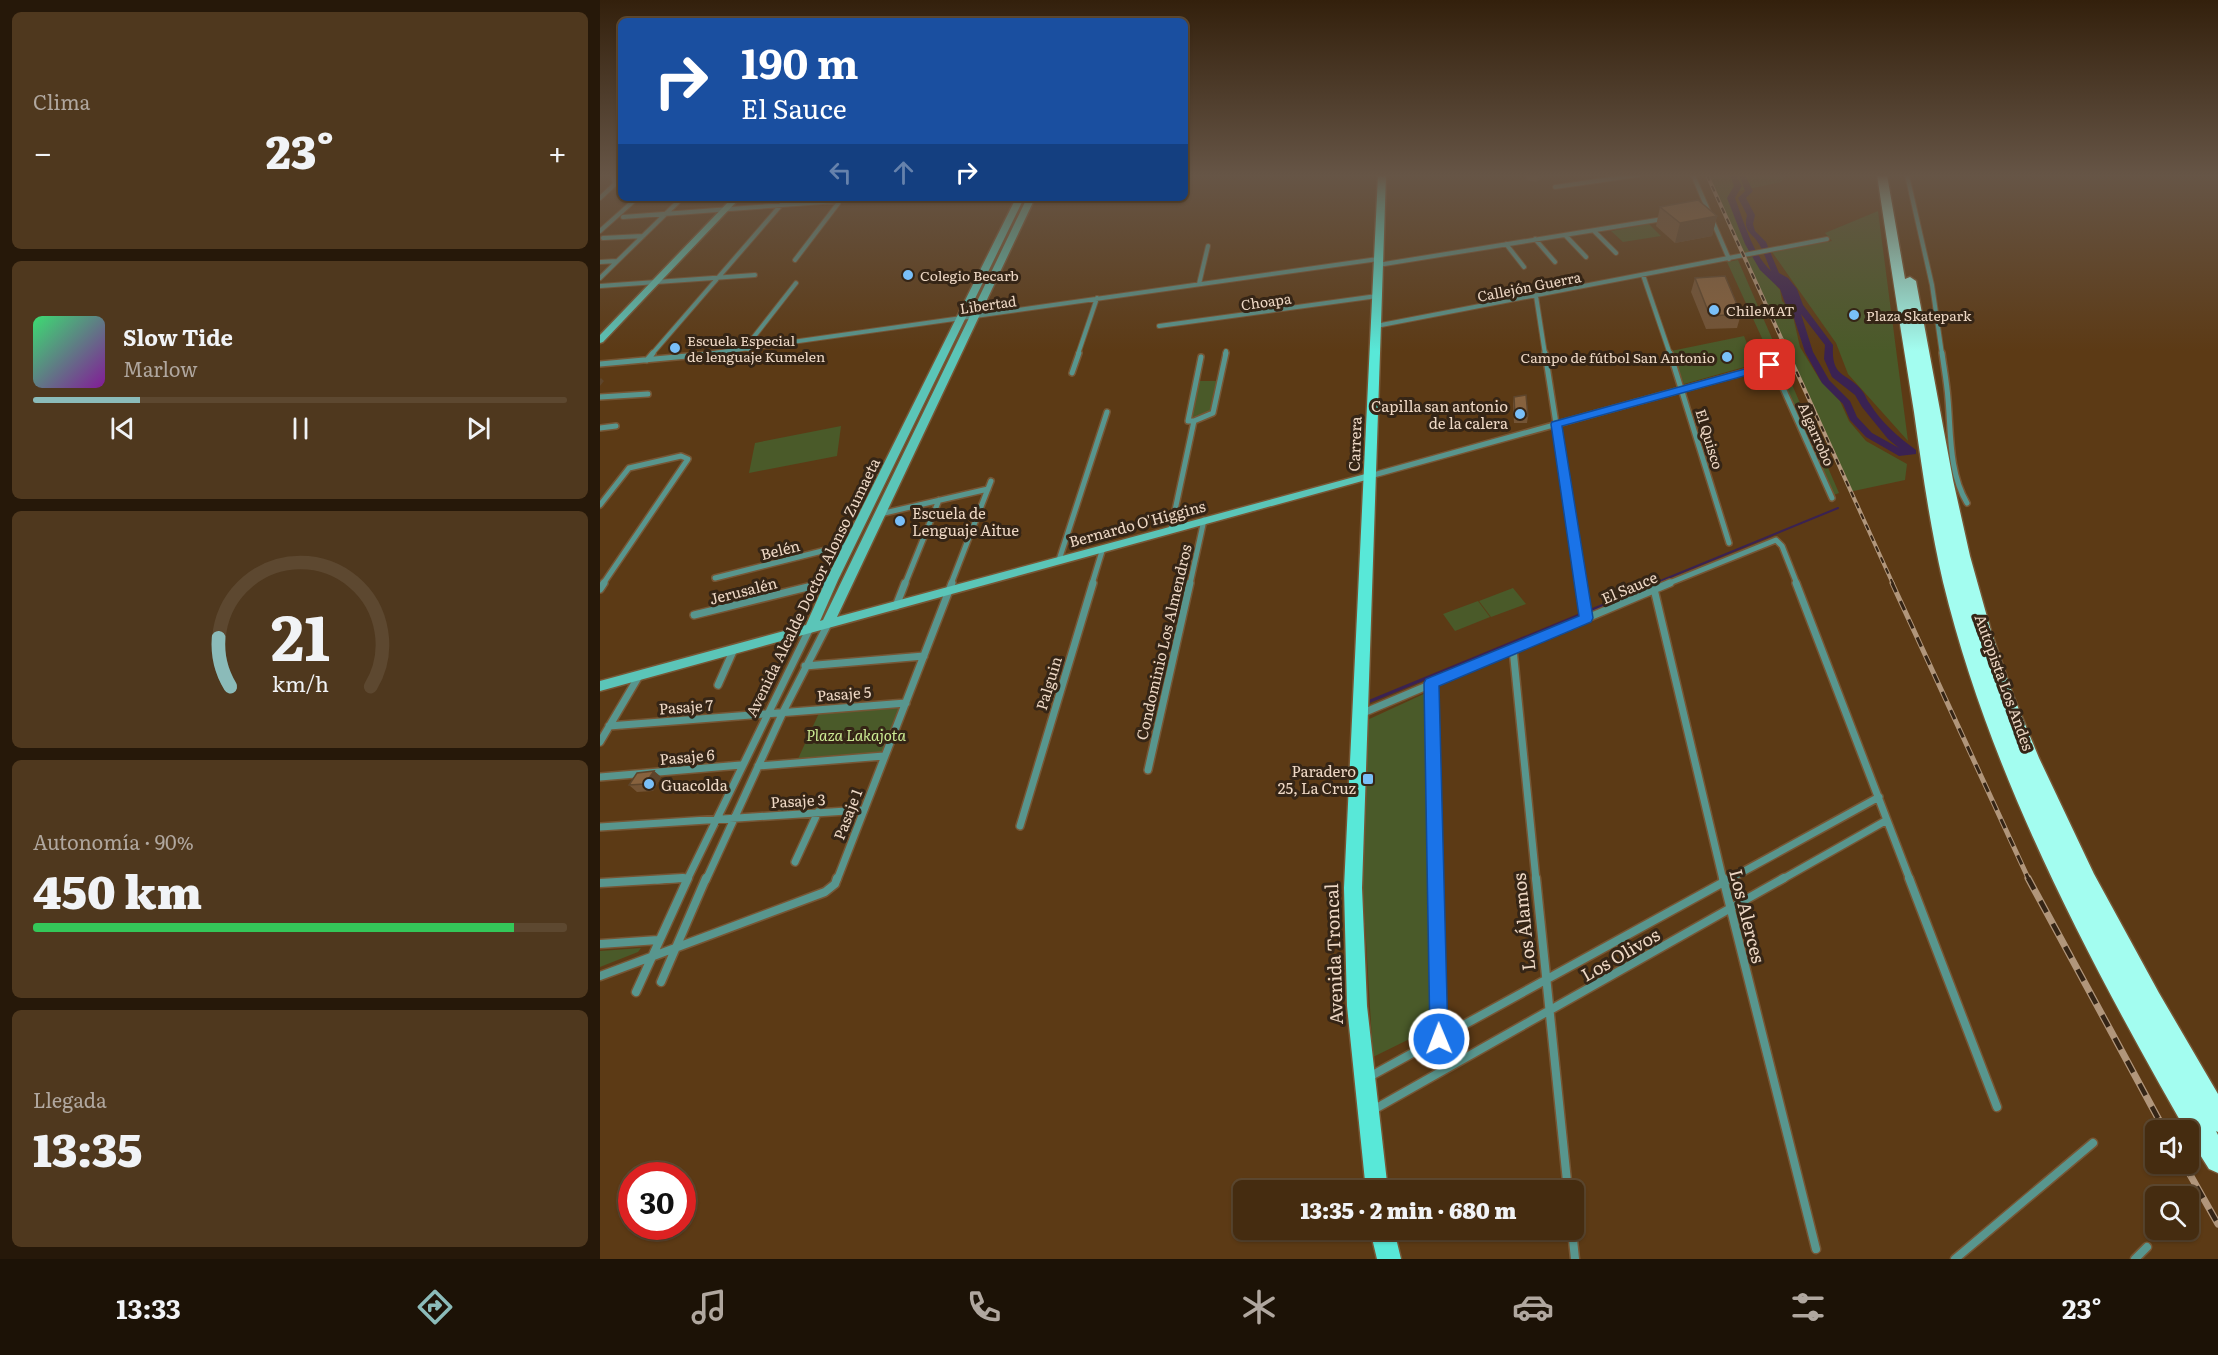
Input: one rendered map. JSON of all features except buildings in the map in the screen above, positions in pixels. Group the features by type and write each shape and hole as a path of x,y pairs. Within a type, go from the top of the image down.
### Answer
{"highway":[{"name":"Autopista Los Andes","path":"1892,234 1941,535 1971,649 2023,786 2071,892 2169,1076 2218,1160"},
{"name":"Autopista Los Andes","path":"1903,234 1945,481 1962,559 1982,632 2031,759 2090,890 2123,953 2218,1119"}],"main road":[{"name":"Carrera","path":"1359,714 1379,234"},
{"name":"Avenida Troncal","path":"1359,714 1353,888 1357,1006 1376,1180"},
{"path":"1384,1240 1389,1259"}],"street":[{"path":"600,278 645,234"},
{"path":"600,340 702,234"},
{"path":"647,360 757,234"},
{"path":"795,260 815,234"},
{"name":"Avenida Alcalde Doctor Alonso Zumaeta","path":"661,982 673,950 784,710 879,514 1004,234"},
{"name":"Avenida Alcalde Doctor Alonso Zumaeta","path":"636,992 686,878 717,818 765,714 811,628 850,544 1012,234"},
{"name":"Libertad","path":"600,364 748,349 1097,298 1378,262 1574,234"},
{"path":"1597,234 1616,253"},
{"path":"1718,234 1729,259"},
{"path":"1921,234 1931,277 1948,399 1950,436 1959,490 1967,503"},
{"path":"1565,235 1586,257"},
{"path":"603,238 643,236"},
{"path":"1535,239 1555,262"},
{"name":"Callejón Guerra","path":"1376,326 1827,239"},
{"path":"1506,244 1524,267"},
{"path":"1199,284 1208,246"},
{"path":"600,262 618,261"},
{"path":"600,286 755,275"},
{"name":"El Quisco","path":"1643,275 1683,391 1729,543"},
{"path":"748,349 753,338 796,283"},
{"name":"Choapa","path":"1159,326 1377,296"},
{"path":"1536,296 1586,618"},
{"path":"1072,373 1097,298"},
{"path":"1201,357 1188,421 1214,413 1226,351"},
{"name":"Algarrobo","path":"1683,391 1771,366 1832,498"},
{"name":"Bernardo O'Higgins","path":"600,686 1683,391"},
{"path":"600,397 648,394"},
{"path":"1059,560 1107,411"},
{"path":"1171,529 1194,421"},
{"path":"600,428 616,426"},
{"path":"600,505 629,468 681,456 688,459 600,589"},
{"name":"Pasaje 1","path":"600,976 830,889 835,884 991,481"},
{"path":"879,514 988,489"},
{"path":"896,606 939,500"},
{"name":"Condominio Los Almendros","path":"1148,770 1204,520"},
{"name":"El Sauce","path":"1359,714 1776,540 1782,546 1879,797"},
{"name":"Belén","path":"715,578 850,544"},
{"name":"Palguin","path":"1020,826 1103,548"},
{"name":"Jerusalén","path":"694,615 832,580"},
{"name":"Los Alerces","path":"1654,589 1730,908 1816,1249"},
{"path":"718,685 734,649"},
{"name":"Los Álamos","path":"1513,649 1567,1180"},
{"path":"805,666 924,656"},
{"path":"600,742 639,676"},
{"path":"1431,683 1439,1039"},
{"name":"Pasaje 5","path":"765,714 784,710 906,703"},
{"name":"Pasaje 7","path":"609,726 765,714"},
{"path":"758,766 884,756"},
{"name":"Pasaje 6","path":"600,777 741,765"},
{"path":"1879,797 1997,1107"},
{"name":"Los Olivos","path":"1364,1080 1725,884 1879,797"},
{"name":"Pasaje 3","path":"717,818 862,810"},
{"path":"795,862 818,812"},
{"path":"600,827 717,818"},
{"name":"Los Olivos","path":"1368,1114 1887,820"},
{"path":"600,884 686,878"},
{"path":"600,944 658,940"},
{"path":"1955,1259 2093,1143"},
{"path":"1573,1240 1575,1259"},
{"path":"2134,1259 2147,1247"}],"green space":[{"path":"1614,234 1659,234 1661,236 1623,242"},
{"path":"1732,234 1743,234 1751,252 1741,254"},
{"name":"Plaza Skatepark","path":"1826,234 1881,234 1908,441 1848,374 1836,343 1772,252 1832,241"},
{"path":"1753,257 1780,290 1782,301 1792,312 1800,347 1820,380 1840,401 1849,421 1866,441 1907,464 1905,480 1849,492 1745,258"},
{"path":"1738,260 1839,493 1834,495 1727,262"},
{"path":"1744,336 1755,364 1684,384 1671,351"},
{"path":"1198,381 1217,381 1212,412 1196,419 1190,419"},
{"path":"841,426 837,456 749,473 755,443"},
{"path":"1513,588 1526,604 1491,617 1479,601"},
{"path":"1478,601 1490,617 1455,631 1443,614"},
{"path":"1428,692 1434,1027 1373,1057 1362,874 1365,721"},
{"name":"Plaza Lakajota","path":"900,708 881,755 797,761 819,713"},
{"path":"641,948 638,952 600,967 600,951"}],"waterway":[{"path":"1745,234 1763,268 1784,288 1789,303 1796,311 1809,352 1825,381 1847,403 1853,418 1869,435 1903,454"},
{"path":"1754,234 1762,242 1776,274 1785,280 1794,291 1799,305 1829,345 1828,359 1835,375 1859,393 1865,405 1891,437 1912,452"},
{"path":"1653,584 1838,508"},
{"path":"1368,702 1657,583"}],"railway":[{"path":"1734,234 1893,584"},
{"path":"1892,583 2029,879"},
{"path":"2029,879 2159,1120"},
{"path":"2190,1174 2218,1224"}],"place":[{"name":"Colegio Becarb","path":"908,275"},
{"name":"ChileMAT","path":"1714,310"},
{"name":"Plaza Skatepark","path":"1854,315"},
{"name":"Escuela Especial de lenguaje Kumelen","path":"675,348"},
{"name":"Campo de fútbol San Antonio","path":"1727,357"},
{"name":"Capilla san antonio de la calera","path":"1520,414"},
{"name":"Escuela de Lenguaje Aitue","path":"900,521"},
{"name":"Paradero 25, La Cruz","path":"1368,779"},
{"name":"Guacolda","path":"649,784"}],"route":[{"path":"1439,1039 1431,683 1586,618 1556,424 1683,391 1770,365"}]}
